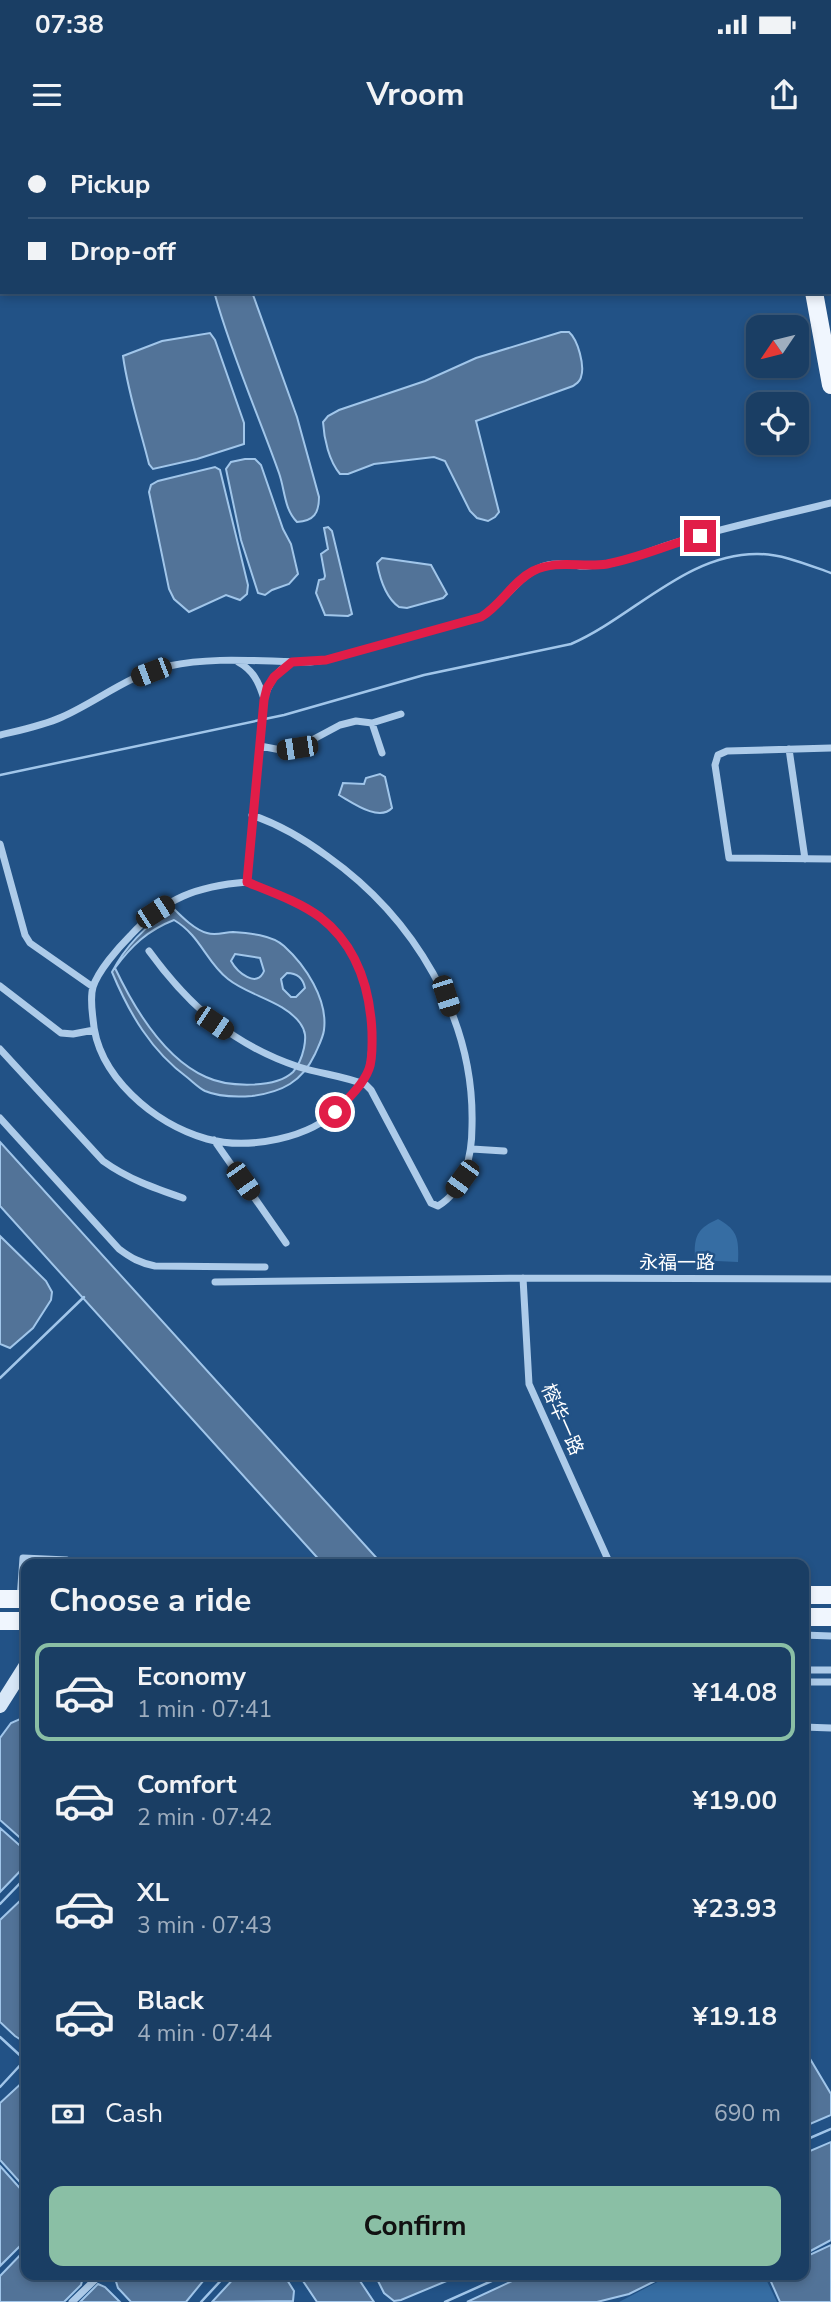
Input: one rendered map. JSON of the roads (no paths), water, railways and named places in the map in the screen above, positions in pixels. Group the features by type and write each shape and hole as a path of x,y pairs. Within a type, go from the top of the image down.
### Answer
{"main road":[{"path":"814,294 831,385"},
{"path":"809,1595 831,1595"},
{"path":"0,1599 21,1599"},
{"path":"809,1617 831,1617"},
{"path":"0,1621 21,1621"}],"street":[{"path":"0,735 42,726 64,717 124,683 168,666 206,661 326,660 481,617 495,608 517,582 549,564 581,566 618,562 674,543 831,503"},
{"path":"237,661 255,675 264,700"},
{"path":"247,882 264,700 274,677 292,662"},
{"path":"260,746 281,750 297,748 340,725 356,721 372,723 401,714"},
{"path":"372,723 382,753"},
{"path":"831,748 722,752 715,760 729,858 831,859"},
{"path":"789,749 805,859"},
{"path":"149,951 190,1002 214,1023 241,1041 284,1061 360,1083 371,1090 425,1194 438,1206 448,1198 462,1179 472,1149 473,1096 446,996 421,950 390,910 353,874 310,844 252,815"},
{"path":"0,844 25,935 30,943 93,987"},
{"path":"247,882 296,903 320,917 339,935 355,958 367,985 372,1042 369,1069 335,1112 313,1127 288,1138 235,1143 214,1140 183,1130 138,1101 105,1060 94,1036 93,987 121,946 155,912 175,898 198,889 247,882"},
{"path":"0,986 61,1033 93,1030"},
{"path":"0,1049 103,1161 143,1185 183,1198"},
{"path":"0,1118 119,1249 142,1264 265,1267"},
{"path":"214,1140 286,1243"},
{"path":"472,1149 504,1151"},
{"name":"永福一路","path":"215,1282 523,1278 831,1279"},
{"name":"榕华一路","path":"523,1278 529,1384 608,1559"},
{"path":"23,1559 45,1559"},
{"path":"809,1635 831,1636"},
{"path":"809,1670 831,1670"},
{"path":"0,1706 21,1673"},
{"path":"809,1682 831,1682"},
{"path":"809,1727 831,1728"},
{"path":"72,2302 95,2280"}],"waterway":[{"path":"0,775 284,715 424,675 571,644 684,575 732,556 777,556 831,573"},
{"path":"0,1378 84,1297"},
{"path":"0,1904 21,1882"},
{"path":"0,2037 21,2056"},
{"path":"0,2087 21,2064"},
{"path":"809,2138 831,2129"},
{"path":"201,2302 221,2280"},
{"path":"445,2302 494,2280"}]}
